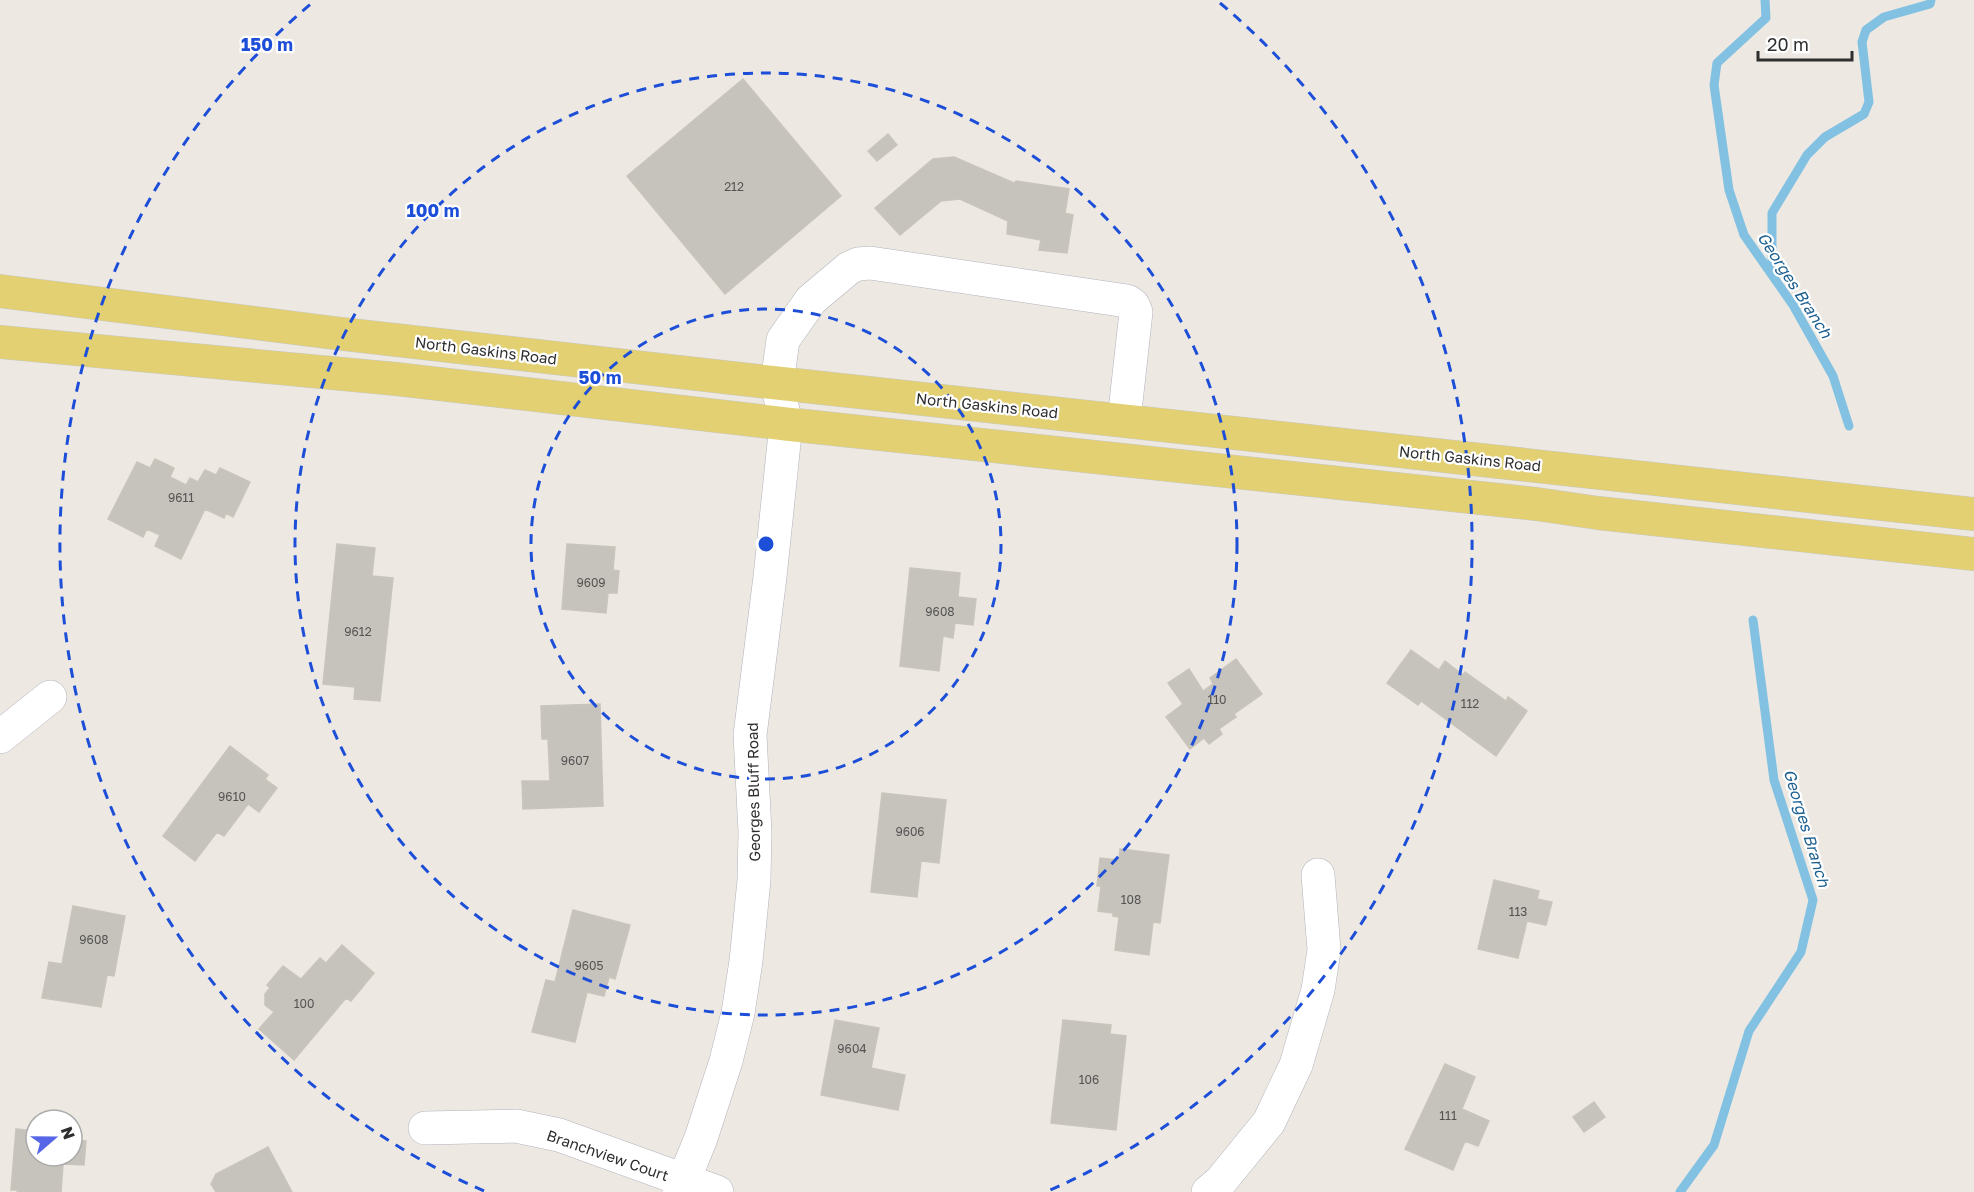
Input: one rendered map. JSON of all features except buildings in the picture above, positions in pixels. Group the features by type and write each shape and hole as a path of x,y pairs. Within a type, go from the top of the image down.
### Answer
{"main road":[{"name":"North Gaskins Road","path":"0,291 334,333 1974,514"},
{"path":"0,342 396,379 1974,554"}],"street":[{"path":"777,383 783,340 811,300 849,268 858,264 870,263 1127,301 1136,312 1124,420"},
{"name":"Georges Bluff Road","path":"681,1187 701,1138 726,1061 738,1012 746,961 754,879 755,832 750,735 786,424 777,383"},
{"path":"0,736 50,697"},
{"path":"1208,1192 1221,1181 1269,1122 1296,1065 1318,990 1324,950 1318,875"},
{"name":"Branchview Court","path":"425,1128 516,1126 559,1135 681,1187 717,1192"}],"waterway":[{"name":"Georges Branch","path":"1765,0 1766,18 1717,63 1714,85 1729,190 1744,235 1793,305 1833,376 1849,426"},
{"name":"Georges Branch","path":"1772,275 1772,213 1807,155 1825,137 1864,114 1869,102 1862,42 1866,30 1884,17 1930,4 1931,0"},
{"name":"Georges Branch","path":"1680,1192 1714,1145 1749,1031 1801,952 1813,900 1774,780 1753,620"}]}
